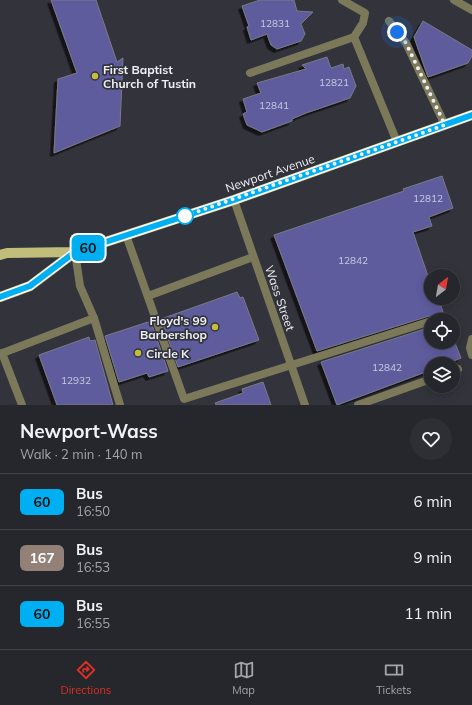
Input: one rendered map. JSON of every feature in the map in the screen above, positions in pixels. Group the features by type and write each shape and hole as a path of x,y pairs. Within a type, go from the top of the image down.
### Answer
{"main road":[{"name":"Newport Avenue","path":"0,255 7,253 75,252 234,200 472,115"},
{"name":"Newport Avenue","path":"0,297 30,286 75,252"}],"street":[{"path":"250,73 354,37 363,23 365,13 342,0"},
{"path":"454,0 472,10"},
{"path":"389,21 406,43 445,125"},
{"path":"354,37 397,142"},
{"name":"Wass Street","path":"234,200 305,405"},
{"path":"126,235 184,399 424,323"},
{"path":"75,252 80,286 94,318 120,405"},
{"path":"148,296 253,257"},
{"path":"22,405 1,354 94,318"},
{"path":"472,339 470,348 472,355"},
{"path":"358,405 424,381"}],"building":[{"name":"First Baptist Church of Tustin","path":"51,0 96,0 117,62 123,58 120,126 54,153 58,79 77,73"},
{"path":"260,0 294,0 297,11 313,12 301,24 305,34 301,41 277,49 271,45 267,34 251,40 247,27 249,26 242,6"},
{"path":"423,21 472,50 472,56 468,63 428,77 414,37"},
{"path":"327,57 331,68 343,64 344,69 349,67 356,86 350,98 306,113 292,119 292,121 262,132 247,125 243,114 247,112 243,99 261,93 257,83 306,69 302,65"},
{"path":"442,176 453,208 429,217 432,226 413,232 426,269 424,269 424,305 441,305 443,313 424,313 424,318 317,351 274,235 404,191 403,189"},
{"name":"Floyd's 99 Barbershop","path":"237,292 240,298 243,297 259,340 178,367 161,319"},
{"name":"Circle K","path":"151,322 168,371 149,377 147,373 119,382 105,336"},
{"path":"424,329 424,349 457,349 461,358 424,357 424,373 337,405 321,362"},
{"path":"89,337 90,341 95,340 113,405 57,405 39,355"},
{"path":"263,382 271,405 216,405 215,403 243,393 242,389"}],"bus line":[{"name":"60","path":"0,297 30,286 75,252 234,200 472,115"}],"place":[{"name":"First Baptist Church of Tustin","path":"95,76"},
{"name":"Floyd's 99 Barbershop","path":"215,327"},
{"name":"Circle K","path":"138,353"}],"route":[{"path":"185,216 445,125 406,43 397,32"}]}
